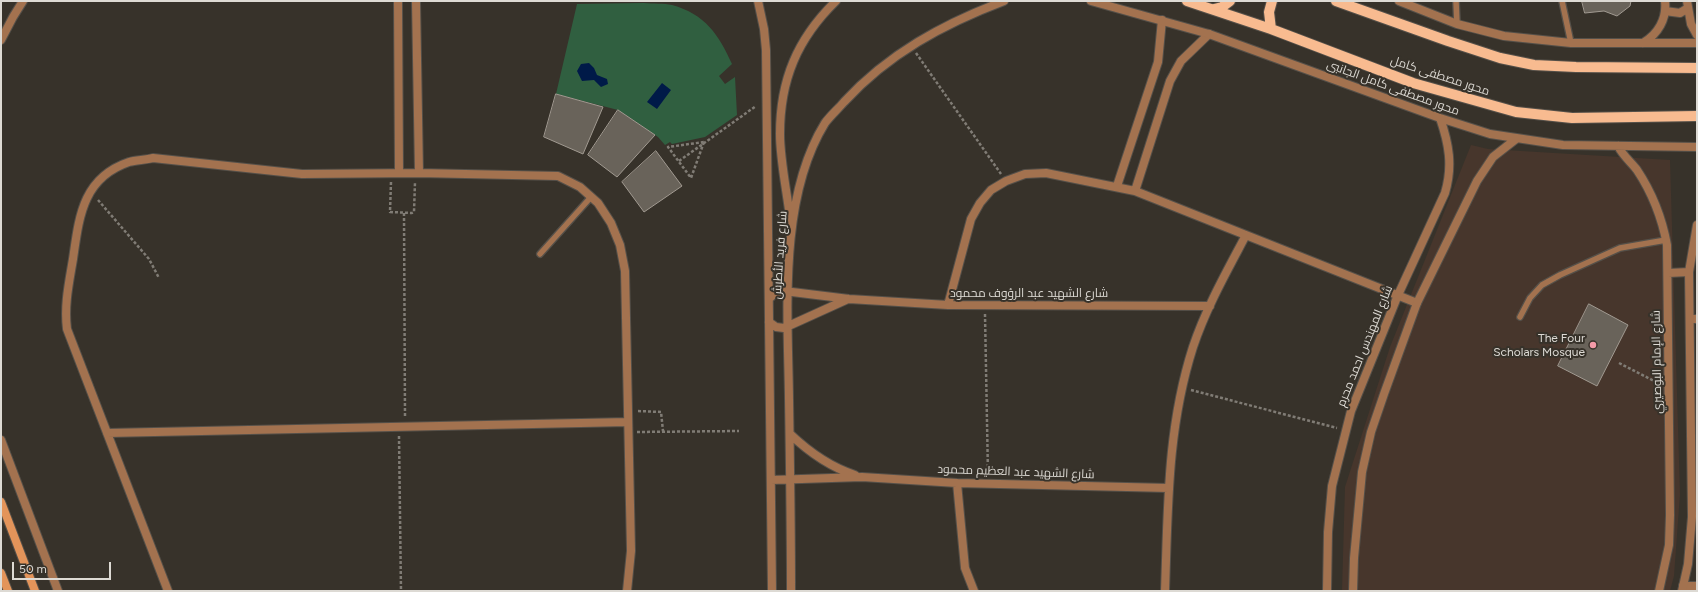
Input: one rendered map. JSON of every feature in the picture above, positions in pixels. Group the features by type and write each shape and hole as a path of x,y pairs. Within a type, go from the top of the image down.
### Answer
{"main road":[{"name":"محور مصطفى كامل","path":"1187,1 1271,29 1413,83 1516,112 1572,118 1697,116"},
{"path":"1214,9 1222,7 1230,1"},
{"path":"1271,29 1269,12 1272,1"},
{"path":"1336,1 1448,42 1500,58 1534,65 1576,67 1697,68"},
{"path":"1,502 35,591"},
{"path":"1,573 8,591"}],"street":[{"path":"1,40 12,16 24,1"},
{"path":"395,173 398,1"},
{"path":"416,1 417,173"},
{"name":"شارع فريد الأطرش","path":"758,1 764,29 767,98 772,591"},
{"path":"792,227 780,135 783,91 790,64 814,26 836,1"},
{"name":"شارع فريد الأطرش","path":"791,591 788,292 792,227 802,174 826,123 864,80 910,45 960,19 1004,1"},
{"name":"محور مصطفى كامل الجانبى","path":"1091,1 1209,34 1440,118 1490,134 1563,145 1697,147"},
{"path":"1399,1 1457,24 1504,36 1570,43 1697,43"},
{"path":"1643,43 1659,28 1665,11 1665,1"},
{"path":"1665,11 1680,13 1688,4"},
{"path":"1688,4 1691,24 1697,35"},
{"path":"1117,186 1158,62 1162,20"},
{"path":"1135,191 1170,81 1181,61 1209,34"},
{"name":"شارع المهندس احمد محرم","path":"1327,591 1328,532 1332,486 1345,430 1366,370 1398,295 1445,193 1449,180 1450,152 1440,118"},
{"path":"1353,591 1357,514 1362,472 1370,439 1384,394 1417,303 1482,172 1500,150 1516,139"},
{"name":"شارع الإمام البوصيري","path":"1618,146 1627,160 1635,168 1650,192 1661,218 1666,240 1670,389 1670,515 1669,545 1659,591"},
{"path":"168,591 67,329 65,310 80,213 91,191 108,173 129,162 153,158 302,174 417,173 558,176 580,187 598,203 612,223 620,246 625,271 631,551 627,591"},
{"path":"948,305 971,219 980,203 991,190 1006,180 1025,174 1046,173 1117,186 1135,191 1417,303"},
{"path":"1697,225 1689,272 1693,299 1692,518 1689,556 1683,589 1697,586"},
{"path":"1165,591 1169,488 1175,421 1182,388 1194,346 1210,306 1246,235"},
{"path":"1668,273 1689,272"},
{"name":"شارع الشهيد عبد الرؤوف محمود","path":"769,299 780,292 788,292 849,299 948,305 1210,306"},
{"name":"شارع الشهيد عبد الرؤوف محمود","path":"788,327 849,299"},
{"path":"769,322 776,327 788,327"},
{"path":"107,433 628,422"},
{"name":"شارع الشهيد عبد العظيم محمود","path":"790,434 806,449 830,465 862,477"},
{"path":"1,440 58,591"},
{"name":"شارع الشهيد عبد العظيم محمود","path":"771,480 862,477 957,483 1169,488"},
{"path":"957,483 965,568 974,591"}],"lane":[{"path":"1456,1 1457,24"},
{"path":"1562,1 1570,43"},
{"path":"540,254 591,197"},
{"path":"1520,317 1530,298 1542,285 1560,275 1620,248 1666,240"}],"path":[{"path":"910,45 1006,180"},
{"path":"678,161 767,98"},
{"path":"704,142 691,178 668,147 704,142"},
{"path":"395,173 390,212 404,213 414,212 417,173"},
{"path":"91,191 149,259 159,278"},
{"path":"400,591 404,213"},
{"path":"985,305 988,484"},
{"path":"1619,363 1670,389"},
{"path":"1182,388 1345,430"},
{"path":"628,412 661,412 662,431"},
{"path":"628,432 739,431"}],"shaded area":[{"path":"1471,145 1488,149 1670,160 1680,494 1674,576 1670,591 1342,591 1345,487 1390,347"}],"green space":[{"path":"644,3 672,5 684,9 702,20 716,35 732,64 719,76 725,84 735,77 737,115 705,137 672,144 670,142 665,145 658,137 618,110 556,94 577,4"}],"water":[{"path":"589,63 594,68 597,75 607,79 608,84 601,87 594,80 582,81 577,71 581,64"},
{"path":"662,83 671,90 657,109 647,102"}],"building":[{"path":"1582,1 1631,1 1630,6 1617,16 1604,11 1585,13"},
{"path":"556,94 603,107 583,154 544,137"},
{"path":"618,110 655,135 617,177 588,155"},
{"path":"656,151 682,186 644,212 622,182"},
{"name":"The Four Scholars Mosque","path":"1589,304 1628,325 1597,386 1558,366"}],"place":[{"name":"The Four Scholars Mosque","path":"1593,345"}]}
